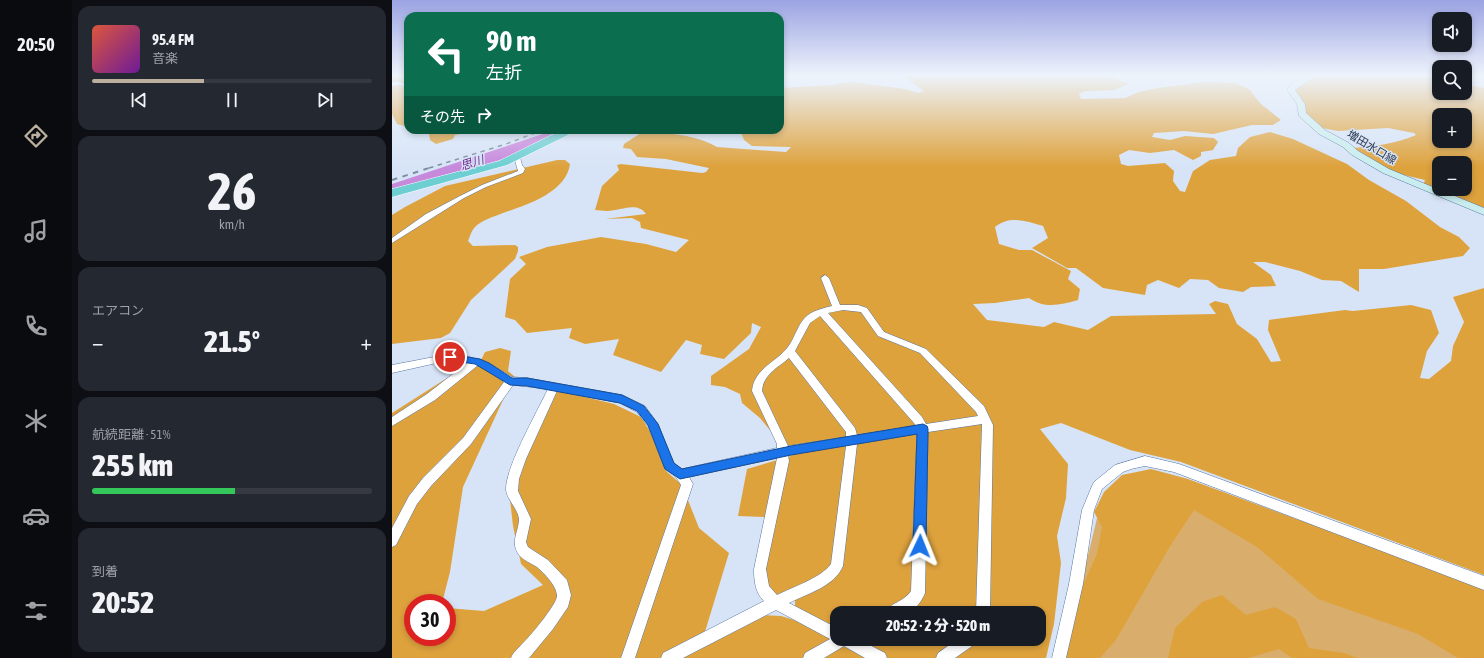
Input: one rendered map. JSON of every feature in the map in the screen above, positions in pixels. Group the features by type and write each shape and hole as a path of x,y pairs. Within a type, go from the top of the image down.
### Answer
{"highway":[{"path":"392,193 478,170 517,157 562,134"}],"main road":[{"name":"増田水口線","path":"1301,106 1302,114 1322,132 1346,145 1356,153 1386,171 1484,212"}],"street":[{"path":"392,241 429,216 467,195 521,172 522,169 519,165 517,157"},
{"path":"825,278 837,308"},
{"path":"830,631 778,603 766,593 760,581 760,569 782,468 783,452 782,444 757,391 757,385 759,379 764,374 790,352 807,321 822,312 837,308 860,308 864,310 881,334 923,350 980,409 988,425 989,436 983,606"},
{"path":"822,312 918,420 923,429 918,593 912,602 905,606"},
{"path":"668,658 778,603 802,589 822,582 832,574 837,566 852,440 851,431 790,352"},
{"path":"392,369 450,357 476,361 486,365 510,381 527,382 622,399 641,409 653,424 669,466 680,474 687,484 628,658"},
{"path":"392,422 426,401 476,361"},
{"path":"392,541 413,500 427,482 467,441 510,381"},
{"path":"518,658 528,649 548,624 563,602 564,595 562,585 543,564 524,551 520,542 525,519 512,491 512,479 520,459 554,387"},
{"path":"680,474 783,452 985,419"},
{"path":"1059,658 1076,584 1088,510 1098,486 1119,468 1145,461 1175,467 1484,583"},
{"path":"810,658 831,646"},
{"path":"857,646 880,658"},
{"path":"943,658 960,646"}],"shaded area":[{"path":"392,106 404,106 404,126 397,124 392,114"},
{"path":"784,106 1263,106 1281,120 1273,125 1252,125 1213,134 1184,131 1154,133 1152,137 1170,140 1185,136 1214,138 1218,142 1213,150 1201,152 1201,156 1193,160 1174,150 1150,153 1129,150 1119,155 1121,164 1128,166 1165,163 1174,171 1173,181 1180,191 1185,192 1193,171 1210,160 1236,156 1238,148 1250,137 1270,132 1293,139 1347,164 1369,180 1406,201 1440,227 1459,237 1470,248 1463,256 1384,269 1359,269 1359,292 1341,281 1322,280 1300,271 1265,262 1253,262 1271,275 1276,286 1251,287 1243,292 1219,288 1208,280 1190,279 1179,288 1158,280 1147,285 1145,295 1103,288 1076,268 1067,268 1032,248 1048,238 1043,226 1024,221 1012,220 1001,223 995,227 999,244 1019,250 1032,250 1071,271 1068,279 1080,289 1078,300 1053,305 1041,304 1029,298 995,303 973,304 987,320 1044,327 1054,322 1088,330 1111,316 1216,314 1209,304 1215,301 1228,304 1237,324 1257,339 1271,362 1281,361 1268,330 1269,320 1345,310 1353,311 1411,305 1431,310 1439,333 1427,351 1420,378 1429,379 1451,361 1453,346 1464,322 1453,297 1484,288 1484,575 1181,462 1130,450 1061,423 1040,429 1068,464 1066,498 1057,536 1061,563 1054,624 1046,658 392,658 392,413 447,378 479,364 485,352 500,348 511,351 508,371 514,376 463,487 450,572 444,594 404,594 404,646 456,646 456,609 484,611 543,585 521,564 513,526 508,482 551,392 564,392 614,404 641,417 656,441 666,471 682,485 699,528 729,553 704,635 762,615 781,616 804,623 795,606 795,600 762,600 757,584 773,538 764,517 738,516 747,469 791,456 760,418 742,403 740,394 725,387 711,385 711,376 749,349 761,327 752,323 751,333 724,359 700,354 702,345 686,340 661,372 613,355 619,339 585,344 569,338 572,328 527,333 515,320 505,317 510,279 526,264 519,257 547,247 601,237 646,244 676,252 689,240 641,228 640,222 632,218 605,219 646,214 638,208 633,207 612,211 595,210 602,186 619,170 617,165 621,164 702,173 706,172 709,168 666,159 637,157 631,149 623,148 624,144 639,134 672,134 700,139 717,147 786,152 791,147 752,146 744,140 742,134 784,134"},
{"path":"1300,106 1484,106 1484,211 1449,196 1472,196 1472,156 1432,156 1432,189 1423,185 1425,180 1395,173 1353,148 1393,143 1416,135 1414,133 1388,128 1338,131 1322,128 1305,119"},
{"path":"429,134 460,134 455,135 453,139 436,144 430,140"},
{"path":"557,160 565,160 570,164 567,174 561,183 553,190 533,202 484,221 472,231 468,241 473,246 515,245 518,247 518,251 515,259 471,300 450,333 441,338 392,344 392,215 445,186"},
{"path":"1151,469 1188,479 1484,589 1484,658 1458,658 1418,634 1318,599 1257,547 1194,510 1169,548 1116,640 1100,658 1059,658 1074,617 1082,587 1097,554 1102,527 1094,512 1104,492 1122,475"},
{"path":"1154,474 1484,658 1063,658 1099,510"},
{"path":"1222,595 1246,615 1275,607 1296,619 1309,648 1344,653 1358,658 1292,658 1279,649 1249,658 1168,658 1175,628 1202,602"}],"water":[{"name":"思川","path":"543,134 555,134 514,155 489,164 392,190 392,184"}],"railway":[{"path":"429,168 506,144 532,134"},
{"path":"392,180 432,167"}],"route":[{"path":"450,357 463,358 486,365 510,381 527,382 622,399 641,409 653,424 660,439 669,466 680,474 791,450 923,429 920,546"}]}
